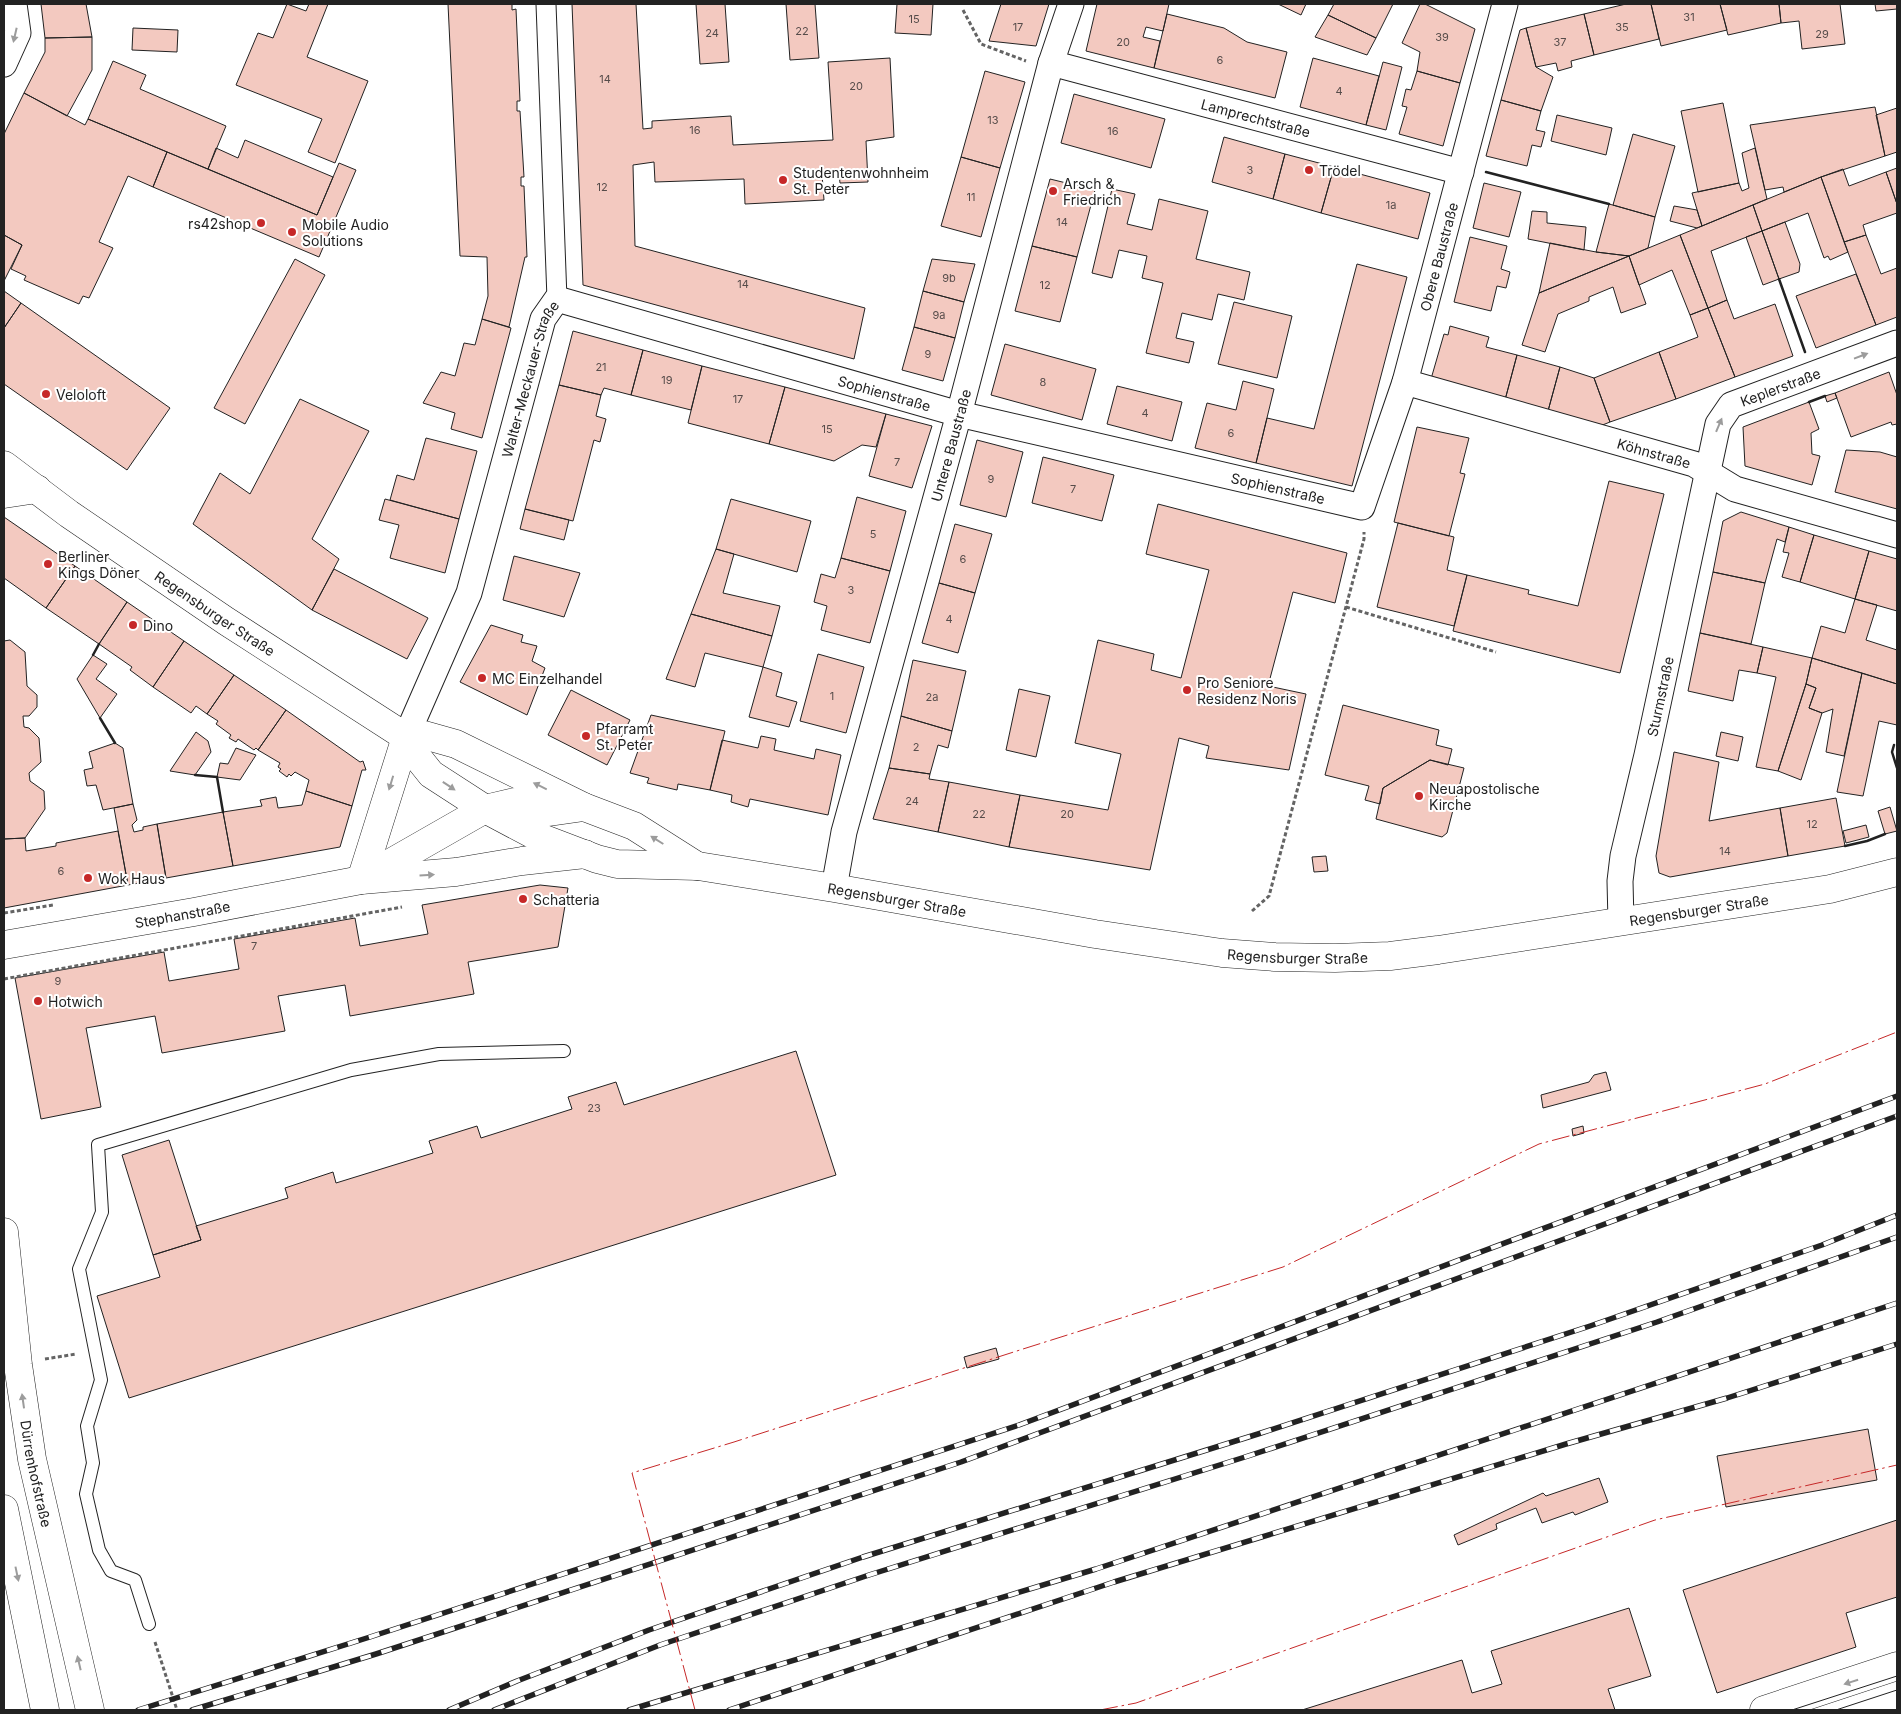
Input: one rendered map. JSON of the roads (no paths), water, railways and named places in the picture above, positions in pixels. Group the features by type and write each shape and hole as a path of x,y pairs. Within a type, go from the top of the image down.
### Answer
{"main road":[{"name":"Regensburger Straße","path":"4,465 69,514 226,621 406,737 419,759 431,774 485,809 534,835 617,864 698,866 1222,953 1275,957 1335,958 1412,953 1621,922 1830,889 1897,872"},
{"path":"4,494 37,489"},
{"name":"Regensburger Straße","path":"406,737 424,735 456,744 584,807 634,826 698,866"},
{"path":"361,880 406,737"},
{"name":"Regensburger Straße","path":"485,809 515,802 549,812 584,807"},
{"name":"Stephanstraße","path":"361,880 485,809"},
{"name":"Stephanstraße","path":"4,945 194,912 361,880 456,872 522,861 585,854"},
{"name":"Dürrenhofstraße","path":"4,1232 18,1365 32,1460 90,1710"},
{"path":"4,1509 45,1710"},
{"path":"1764,1710 1897,1666"}],"street":[{"path":"4,64 18,33 14,4"},
{"name":"Walter-Meckauer-Straße","path":"406,737 469,593 543,319 557,299 546,4"},
{"name":"Untere Baustraße","path":"834,888 844,832 959,414 1050,67 1071,4"},
{"name":"Obere Baustraße","path":"1362,507 1405,382 1505,4"},
{"name":"Lamprechtstraße","path":"1050,67 1461,172"},
{"name":"Sophienstraße","path":"557,299 959,414 1362,507"},
{"name":"Keplerstraße","path":"1706,472 1718,424 1731,405 1897,343"},
{"name":"Köhnstraße","path":"1405,382 1694,464 1735,489 1897,535"},
{"name":"Sturmstraße","path":"1621,922 1620,880 1623,856 1647,755 1706,472"}],"lane":[{"path":"149,1624 134,1580 111,1571 99,1550 86,1494 93,1463 87,1426 101,1380 79,1269 102,1212 98,1145 351,1070 439,1054 564,1051"}],"tram line":[{"path":"1792,1710 1897,1676"},
{"path":"1836,1710 1897,1690"}],"railway":[{"path":"138,1710 370,1637 1019,1425 1897,1096"},
{"path":"192,1710 376,1654 961,1462 1897,1116"},
{"path":"449,1710 517,1681 649,1630 863,1557 1258,1434 1590,1326 1822,1245 1897,1215"},
{"path":"494,1710 660,1645 869,1575 1245,1457 1657,1322 1897,1237"},
{"path":"629,1710 1096,1569 1897,1303"},
{"path":"729,1710 1114,1582 1566,1444 1727,1398 1897,1344"}],"place":[{"name":"Trödel","path":"1309,170"},
{"name":"Studentenwohnheim St. Peter","path":"783,180"},
{"name":"Arsch & Friedrich","path":"1053,191"},
{"name":"rs42shop","path":"261,223"},
{"name":"Mobile Audio Solutions","path":"292,232"},
{"name":"Veloloft","path":"46,394"},
{"name":"Berliner Kings Döner","path":"48,564"},
{"name":"Dino","path":"133,625"},
{"name":"MC Einzelhandel","path":"482,678"},
{"name":"Pro Seniore Residenz Noris","path":"1187,690"},
{"name":"Pfarramt St. Peter","path":"586,736"},
{"name":"Neuapostolische Kirche","path":"1419,796"},
{"name":"Wok Haus","path":"88,878"},
{"name":"Schatteria","path":"523,899"},
{"name":"Hotwich","path":"38,1001"}]}
